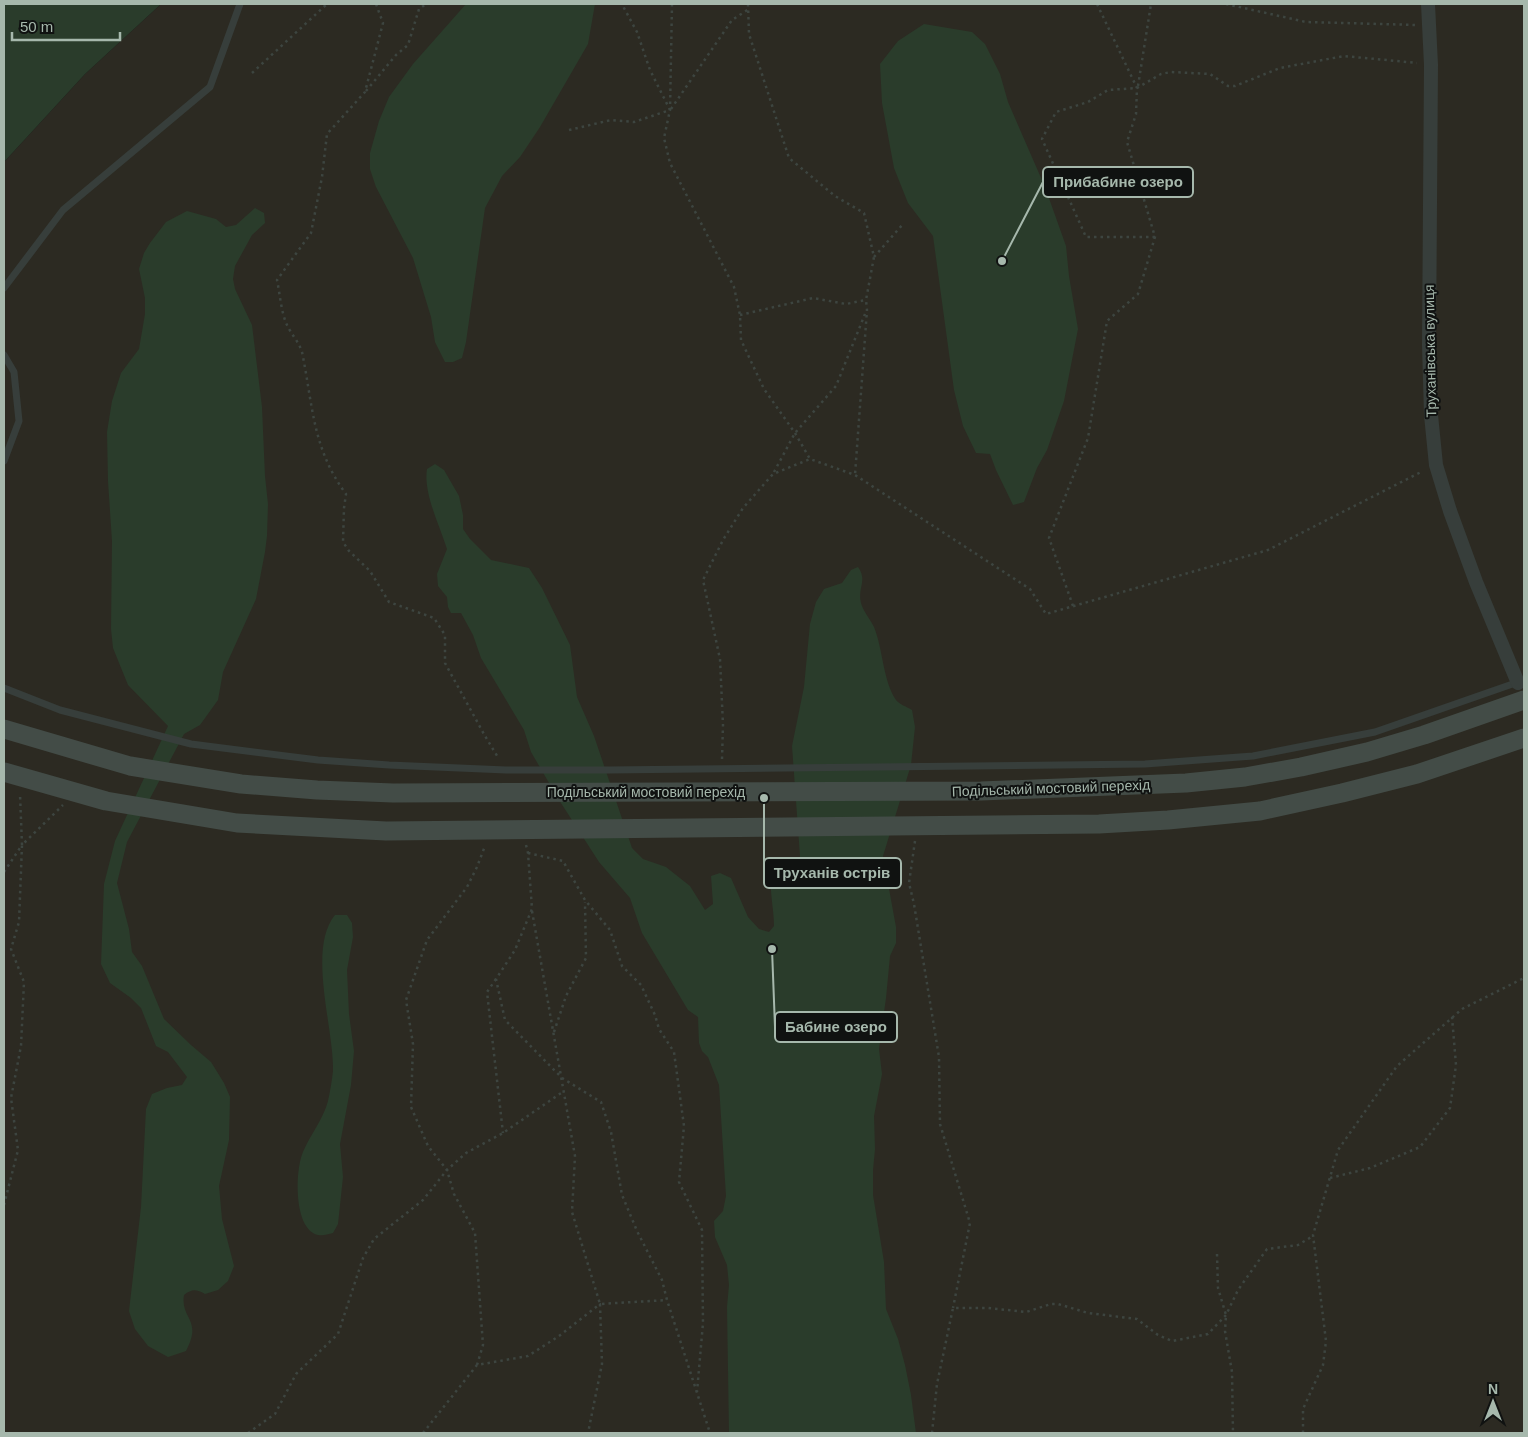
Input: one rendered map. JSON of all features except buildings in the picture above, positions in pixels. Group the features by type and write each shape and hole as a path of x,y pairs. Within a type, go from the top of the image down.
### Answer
{"main road":[{"name":"Подільський мостовий перехід","path":"4,728 130,766 241,784 317,790 393,793 981,791 1186,783 1301,767 1367,752 1424,736 1522,688"},
{"path":"4,772 106,801 237,823 386,832 1090,824 1168,820 1260,811 1417,774 1524,738"}],"street":[{"name":"Труханівська вулиця","path":"1428,4 1431,65 1430,415 1436,465 1450,511 1476,582 1522,688"}],"lane":[{"path":"4,288 63,210 210,87 240,4"},
{"path":"4,354 14,372 19,422 4,461"},
{"path":"4,688 60,710 191,744 389,766 506,770 1145,764 1253,756 1375,732 1522,688"}],"path":[{"path":"252,73 327,4"},
{"path":"365,92 383,23 376,4"},
{"path":"426,4 419,9 408,44 396,55 327,134 322,177 311,233 277,280 286,324 301,349 310,406 318,439 339,484 346,494 343,542 349,551 370,571 389,602 434,618 445,635 445,663 484,736 506,770"},
{"path":"623,4 637,32 650,70 670,110"},
{"path":"672,4 670,110 664,138 670,163 734,287 740,315 742,340 764,389 795,433 810,459 855,475 1030,589 1046,614 1268,550 1436,465"},
{"path":"748,4 749,34 790,158 835,196 864,213 874,257 866,300 855,475"},
{"path":"1097,4 1137,88"},
{"path":"1073,606 1049,538 1088,438 1107,321 1138,294 1155,237 1127,142 1136,114 1137,88 1151,4"},
{"path":"1226,4 1306,22 1429,25"},
{"path":"569,130 611,120 634,122 670,110 732,20 749,9"},
{"path":"1155,237 1086,237 1042,139 1056,112 1088,102 1108,90 1137,88 1162,74 1171,72 1210,74 1228,86 1236,86 1280,68 1344,56 1400,60 1431,65"},
{"path":"874,257 903,224"},
{"path":"740,315 813,298 846,304 866,300"},
{"path":"722,769 723,724 720,659 703,580 723,540 743,508 773,474 795,433 836,386 866,310"},
{"path":"773,474 810,459"},
{"path":"916,834 909,883 939,1057 940,1124 970,1223 938,1384 932,1433"},
{"path":"423,1433 477,1366 483,1346 475,1233 454,1194 447,1170 428,1146 410,1107 413,1044 406,1000 427,940 467,887 487,841"},
{"path":"526,844 532,909 575,1156 572,1212 600,1304 602,1364 588,1433"},
{"path":"4,1205 18,1150 11,1098 21,1046 24,982 11,949 19,922 22,846"},
{"path":"528,853 563,861 585,900 610,930 622,966 641,986 655,1015 659,1029 674,1052 684,1126 679,1182 702,1230 703,1323 696,1393"},
{"path":"554,1033 566,996 586,958 585,900"},
{"path":"503,1133 487,992 515,950 532,909"},
{"path":"1304,1433 1303,1409 1323,1366 1326,1341 1313,1236 1338,1150 1396,1066 1462,1009 1524,978"},
{"path":"496,979 505,1020 562,1078 601,1102 611,1132 622,1195 637,1231 662,1280 710,1433"},
{"path":"1330,1178 1370,1168 1420,1147 1450,1108 1456,1065 1452,1017"},
{"path":"248,1433 275,1414 296,1374 338,1334 363,1258 374,1239 423,1200 447,1170 466,1153 503,1133 564,1091"},
{"path":"953,1308 988,1308 1026,1312 1058,1304 1088,1313 1136,1319 1158,1335 1172,1341 1208,1334 1226,1315 1238,1290 1267,1249 1298,1244 1313,1236"},
{"path":"1217,1254 1218,1288 1226,1315 1225,1331 1232,1372 1233,1433"},
{"path":"477,1366 528,1356 559,1336 600,1304 667,1300"}],"shaded area":[{"path":"4,4 161,4 85,74 4,162"},
{"path":"161,4 1524,4 1524,1433 4,1433 4,162 85,74"},
{"path":"466,4 595,4 588,44 540,127 520,157 502,176 485,208 466,342 462,358 453,362 445,362 435,342 431,317 413,258 376,187 370,169 370,153 379,121 389,97 413,64"},
{"path":"924,24 972,32 985,44 1000,74 1008,102 1045,187 1066,246 1078,329 1064,401 1047,450 1037,468 1024,502 1013,505 990,454 976,453 963,426 954,390 933,236 908,203 894,168 882,103 880,64 898,41"},
{"path":"255,208 264,213 265,223 252,235 235,266 233,279 235,289 252,325 262,407 268,504 267,536 256,599 223,672 218,700 200,725 184,734 127,842 117,883 129,929 132,952 142,966 164,1019 211,1062 230,1097 229,1140 219,1186 222,1219 234,1266 228,1281 218,1290 205,1294 194,1290 184,1295 185,1309 192,1326 191,1340 186,1351 168,1357 148,1346 135,1329 129,1311 141,1207 146,1109 152,1094 182,1085 187,1077 168,1052 156,1046 141,1008 131,998 110,983 101,964 104,884 115,841 168,726 128,685 113,648 111,629 112,541 107,432 112,401 121,373 139,349 145,314 145,298 139,269 144,253 150,243 166,222 187,211 216,219 226,227 236,225"},
{"path":"435,464 444,470 459,496 463,515 463,529 470,539 491,560 529,568 542,588 570,645 577,697 594,736 632,848 643,859 666,867 690,886 705,910 713,904 711,876 720,873 731,878 748,917 759,929 769,932 774,926 771,880 778,883 789,882 795,874 800,856 792,746 804,687 810,624 816,602 824,589 842,583 851,570 858,567 861,572 861,603 877,636 888,684 896,700 912,710 915,727 911,765 883,856 896,927 896,943 890,956 879,1049 882,1074 874,1116 873,1195 884,1262 886,1309 898,1339 905,1365 916,1433 729,1433 727,1307 729,1285 727,1265 715,1237 714,1221 723,1211 726,1196 719,1085 708,1057 702,1051 699,1043 698,1017 688,1010 642,933 630,898 599,862 559,800 531,752 524,730 481,658 473,635 461,613 451,613 447,597 438,586 437,574 447,549 427,488 427,469"},
{"path":"335,915 347,915 352,923 353,937 347,970 349,1014 354,1051 351,1085 340,1144 343,1177 338,1224 333,1233 318,1235 310,1230 304,1222 300,1211 298,1172 303,1152 326,1108 332,1078 332,1053 322,968 323,948 327,930"}],"place":[{"name":"Прибабине озеро","path":"1002,261"},
{"name":"Труханів острів","path":"764,798"},
{"name":"Бабине озеро","path":"772,949"}]}
